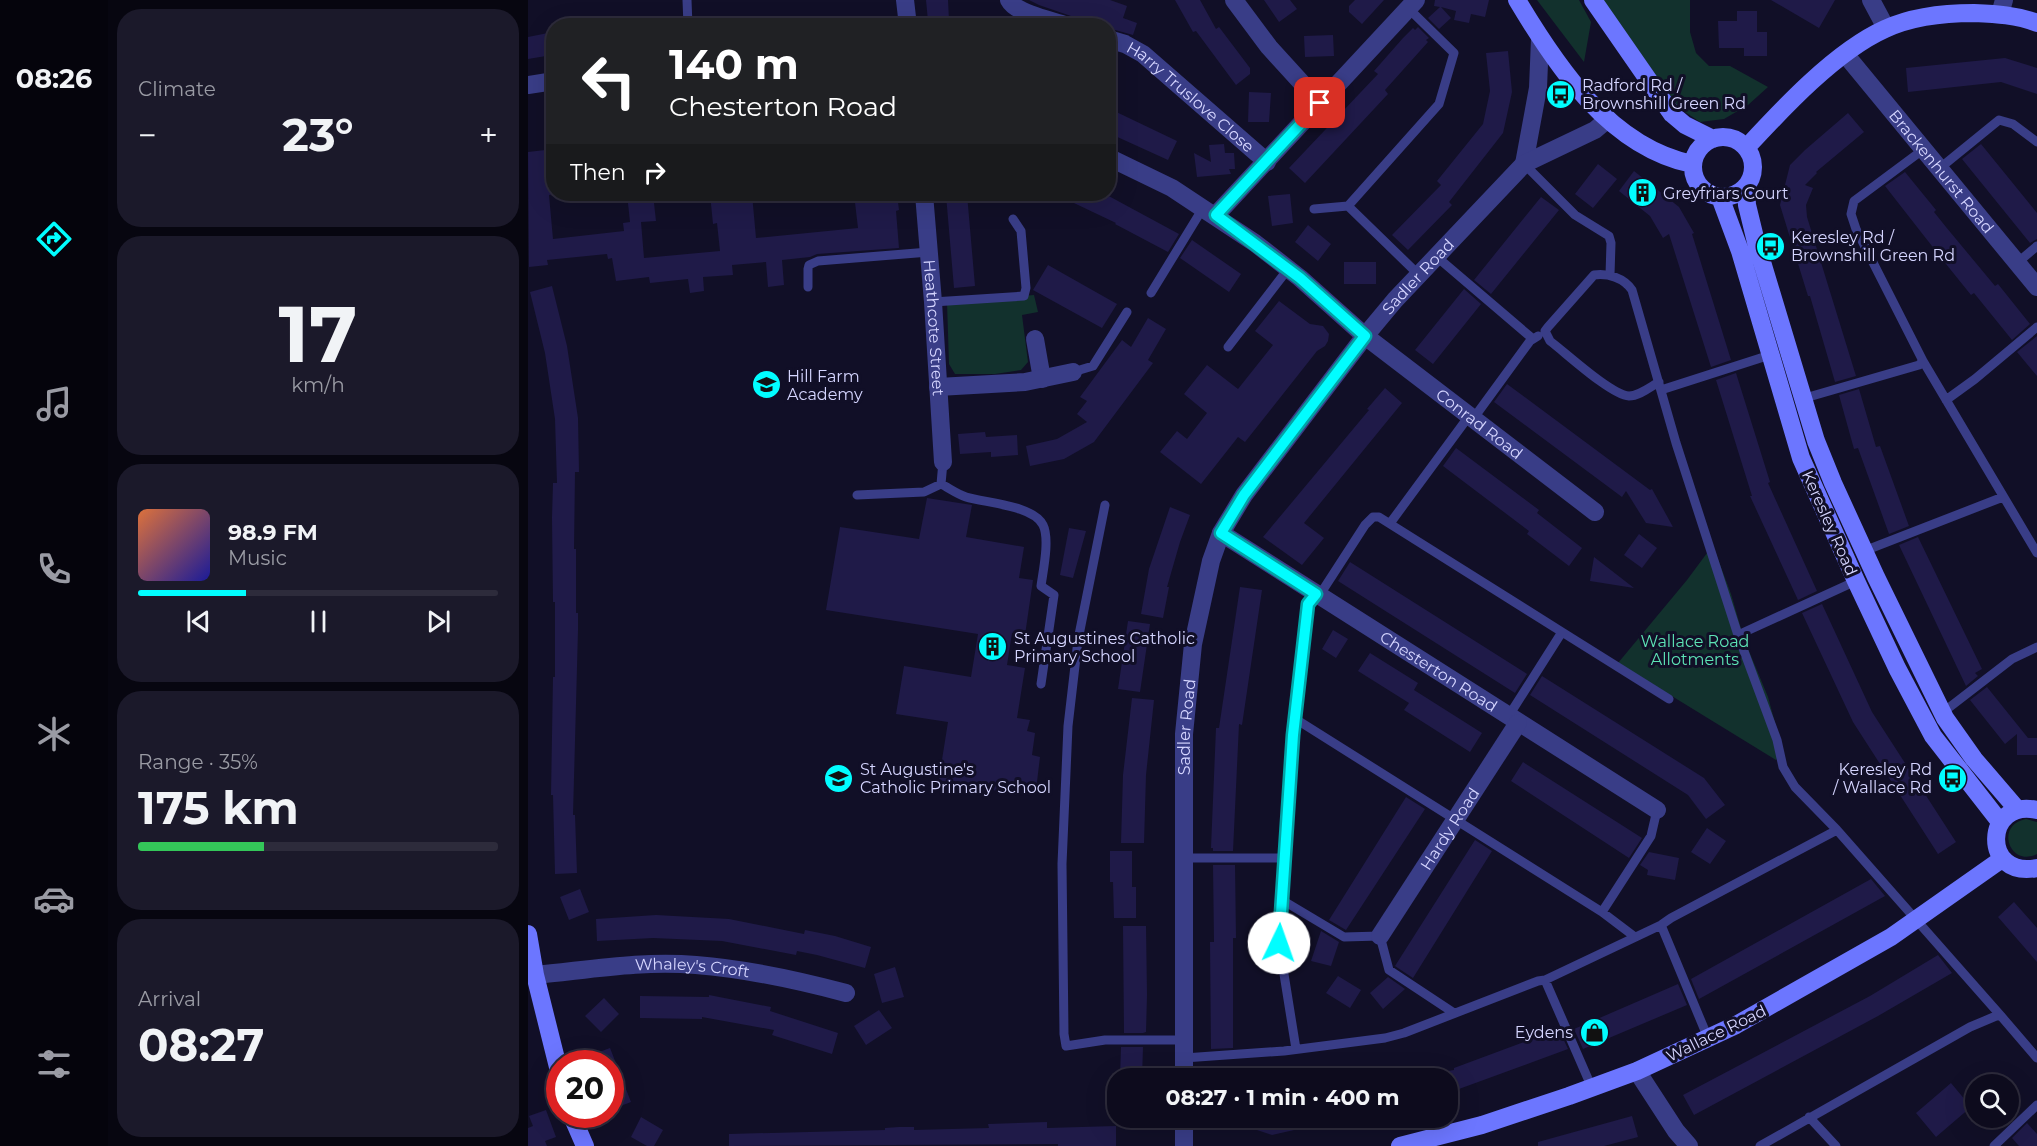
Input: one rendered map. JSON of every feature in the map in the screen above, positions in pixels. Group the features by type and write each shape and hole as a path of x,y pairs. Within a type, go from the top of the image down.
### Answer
{"main road":[{"path":"1517,0 1540,39 1589,101 1608,119 1636,140 1664,155 1692,164"},
{"path":"1593,0 1672,114 1685,126 1713,139 1736,140 1747,147 1752,159 1752,172 1746,186 1731,196 1720,197 1700,187 1694,177 1692,164 1696,150 1713,139"},
{"path":"1747,147 1791,100 1845,54 1886,28 1923,16 2002,7 2037,22"},
{"name":"Keresley Road","path":"1746,186 1747,205 1756,242 1805,398 1816,441 1847,514 1942,712 1974,759 2017,809"},
{"name":"Keresley Road","path":"1720,197 1740,251 1801,458 1856,581 1897,668 1933,736 2000,822"},
{"path":"1831,523 1847,514"},
{"path":"2037,810 2017,809 2000,822 1995,835 1997,850 2002,859 2013,867 2024,870 2037,869"},
{"name":"Wallace Road","path":"1400,1146 1437,1141 1592,1088 1638,1071 1736,1025 1892,938 2002,859"},
{"path":"528,934 535,975 554,1050"},
{"path":"578,1128 585,1146"}],"street":[{"path":"905,0 907,18"},
{"path":"1009,0 1020,11 1042,18"},
{"path":"1234,0 1269,47 1320,103"},
{"path":"1870,0 1886,28"},
{"path":"1210,212 1267,162 1411,4"},
{"path":"1524,164 1538,88 1540,39"},
{"name":"Harry Truslove Close","path":"1116,41 1143,54 1267,162"},
{"name":"Brackenhurst Road","path":"1845,54 2037,287"},
{"path":"528,85 546,82"},
{"name":"Sadler Road","path":"1184,1068 1184,734 1193,644 1211,561 1221,533 1244,495 1365,336 1419,275 1524,164 1595,130 1608,119"},
{"name":"Conrad Road","path":"1116,161 1172,188 1210,212 1288,268 1365,336 1595,512"},
{"name":"Heathcote Street","path":"925,201 943,462"},
{"path":"1035,339 1042,379"},
{"path":"938,387 1042,379 1073,372"},
{"name":"Chesterton Road","path":"1221,533 1656,810"},
{"name":"Hardy Road","path":"1380,936 1456,820 1513,720"},
{"name":"Whaley's Croft","path":"535,975 638,965 694,964 758,973 846,993"},
{"path":"1638,1071 1676,1131 1689,1146"},
{"path":"1184,1128 1184,1146"}],"lane":[{"path":"687,0 688,18"},
{"path":"1314,209 1348,206 1439,104 1454,53 1411,4"},
{"path":"1940,168 1999,120 2013,124 2037,142"},
{"path":"1924,149 1854,201 1851,214 1856,229 1923,361 2037,553"},
{"path":"1524,164 1575,215 1609,236 1611,243 1610,275"},
{"path":"1348,206 1419,275"},
{"path":"1150,293 1210,212"},
{"path":"933,302 1024,296 1026,288 1021,231 1013,219"},
{"path":"2017,263 2037,246"},
{"path":"808,286 809,265 818,261 929,252"},
{"path":"1437,257 1533,339"},
{"path":"1228,347 1288,268"},
{"path":"1391,522 1533,339 1545,331 1588,279 1604,273 1629,286 1676,442 1738,635 1777,741 1783,767 1795,787 1917,918 2037,1058"},
{"path":"1073,372 1093,366 1127,312"},
{"path":"1946,400 2037,327"},
{"path":"1545,331 1550,341 1606,385 1620,394 1631,396 1770,355"},
{"path":"1805,398 1918,365 1923,361"},
{"path":"941,483 943,462"},
{"path":"857,495 924,492 941,483"},
{"path":"941,483 964,496 1020,509 1036,517 1044,526 1046,543 1041,586 1054,595 1041,684"},
{"path":"1864,551 2003,497"},
{"path":"1105,505 1078,640 1068,726 1062,864 1066,1046 1105,1040 1253,1054 1385,1038 1404,1033 1545,980 1661,925 1837,830"},
{"path":"1296,1049 1279,943 1294,718 1308,604 1317,595 1365,525 1373,518 1379,517 1391,522 1669,699"},
{"path":"1738,635 1856,581"},
{"path":"1513,720 1562,632"},
{"path":"1942,712 2012,659 2037,647"},
{"path":"1294,718 1602,912 1635,937"},
{"path":"1602,912 1651,836 1656,810"},
{"path":"1184,858 1284,858"},
{"path":"1282,900 1344,937 1380,936 1389,970 1454,1013"},
{"path":"1661,925 1708,1038"},
{"path":"1545,980 1592,1088"},
{"path":"1760,1146 1970,1027 2001,1016"},
{"path":"1994,1146 2037,1106"},
{"path":"1809,1117 1836,1146"}],"green space":[{"path":"1537,0 1579,0 1591,22 1584,62"},
{"path":"1603,0 1690,0 1690,32 1696,53 1709,66 1730,66 1768,87 1748,105 1724,119 1700,122 1679,108"},
{"path":"1034,295 1038,312 1022,315 1028,362 1021,370 995,374 955,374 949,364 947,302"},
{"name":"Wallace Road Allotments","path":"1710,549 1715,551 1744,639 1768,697 1783,752 1776,760 1618,663"},
{"path":"2026,819 2037,822 2037,854 2027,857 2013,851 2008,836 2010,829 2016,823"}],"building":[{"path":"926,0 948,0 949,18 928,18"},
{"path":"1029,0 1110,0 1127,6 1123,18 1137,23 1133,35 1116,30 1116,18 1077,18"},
{"path":"1175,0 1200,0 1216,29 1219,27 1250,68 1250,74 1236,85 1196,31 1193,32"},
{"path":"1264,0 1290,0 1297,9 1279,22"},
{"path":"1355,0 1384,0 1362,24 1349,12 1349,6"},
{"path":"1435,0 1489,0 1485,17 1471,14 1469,23 1454,20 1456,11 1441,7 1451,18 1439,29 1428,18 1440,7 1434,6"},
{"path":"1771,0 1835,0 1819,28"},
{"path":"1737,11 1757,11 1757,32 1767,32 1767,56 1744,56 1744,48 1719,48 1718,21 1737,21"},
{"path":"1418,27 1429,38 1426,40 1428,42 1385,90 1388,94 1305,183 1289,168 1378,74 1374,71 1403,38 1413,28 1415,30"},
{"path":"546,33 546,56 528,59 528,37"},
{"path":"1333,35 1334,56 1305,57 1304,36"},
{"path":"1508,51 1512,92 1503,133 1449,202 1452,205 1408,250 1392,235 1441,185 1437,181 1483,124 1490,91 1486,53"},
{"path":"2005,58 2037,68 2037,94 2001,82 1908,92 1906,68"},
{"path":"1249,92 1271,93 1269,122 1248,122"},
{"path":"1116,112 1177,141 1168,160 1116,136"},
{"path":"1848,113 1864,132 1816,172 1805,185 1813,188 1806,205 1807,217 1856,376 1835,382 1780,205 1790,165"},
{"path":"1224,144 1225,153 1234,153 1235,169 1229,169 1231,174 1197,177 1194,153 1211,162 1209,145"},
{"path":"1981,144 2037,213 2037,239 2030,243 1962,159"},
{"path":"546,150 546,201 550,201 553,239 624,231 623,223 630,222 628,201 654,201 656,221 641,222 644,258 720,251 717,223 713,224 711,201 753,201 756,238 858,228 855,201 898,201 899,210 896,211 899,248 817,254 782,260 784,285 768,287 766,262 732,265 733,275 703,277 704,291 690,293 688,279 650,283 649,277 616,281 612,258 608,259 607,254 547,260 548,265 529,267 528,152"},
{"name":"Greyfriars Court","path":"1598,164 1617,179 1593,208 1575,194"},
{"path":"1634,171 1679,207 1694,233 1692,234 1731,360 1711,367 1669,234 1663,238 1650,216 1619,191"},
{"path":"1905,172 1936,210 1934,212 1946,227 1995,286 1998,284 2030,324 2012,340 1974,293 1971,295 1885,186"},
{"path":"1290,194 1293,223 1272,226 1268,196"},
{"path":"1541,197 1559,210 1491,294 1474,280"},
{"path":"1116,200 1179,234 1168,252 1070,201"},
{"path":"947,201 968,201 975,286 954,288"},
{"path":"1308,225 1331,244 1318,261 1295,242"},
{"path":"1192,240 1241,274 1229,292 1180,258"},
{"path":"1344,262 1376,262 1376,284 1344,284"},
{"path":"1048,265 1117,304 1102,328 1033,290"},
{"path":"552,286 567,346 578,418 579,472 575,472 574,549 576,549 578,630 573,815 575,815 577,873 555,874 553,795 551,795 553,677 555,677 552,518 553,483 557,483 555,419 545,353 530,292"},
{"path":"1464,289 1481,304 1433,364 1415,350"},
{"path":"1279,301 1310,324 1323,326 1329,334 1328,341 1317,351 1245,442 1238,437 1201,484 1160,452 1177,431 1187,439 1207,413 1184,394 1207,365 1238,389 1273,345 1255,331"},
{"path":"1148,318 1166,329 1148,360 1153,363 1094,442 1064,459 1030,466 1026,446 1057,439 1087,422 1077,414 1087,401 1080,397 1122,340 1131,347"},
{"path":"2037,336 2037,376 2017,352"},
{"path":"1736,373 1770,482 1768,483 1817,591 1798,600 1750,496 1752,496 1716,380"},
{"path":"1507,384 1650,490 1652,489 1673,527 1646,523 1626,491 1622,497 1494,402"},
{"path":"1385,388 1402,403 1304,523 1324,538 1302,565 1263,537"},
{"path":"1859,389 1876,447 1880,446 1909,526 1889,534 1858,448 1854,449 1839,395"},
{"path":"985,432 986,437 1017,435 1018,455 991,457 991,452 960,454 958,434"},
{"path":"1456,448 1539,510 1537,513 1582,548 1569,566 1527,534 1529,531 1443,466"},
{"name":"St Augustines Catholic Primary School","path":"927,498 972,505 966,537 1024,547 1019,578 1033,580 1025,635 1012,633 1007,665 1025,668 1017,718 1030,720 1027,731 1035,733 1032,755 1040,757 1036,790 1026,788 1025,794 984,789 984,792 938,785 948,722 896,714 904,666 971,677 978,634 826,610 840,527 919,539"},
{"path":"1170,507 1190,515 1167,587 1169,587 1163,618 1141,614 1149,569"},
{"path":"1069,528 1086,531 1073,578 1060,575"},
{"path":"1639,534 1657,548 1642,568 1624,555"},
{"path":"1918,537 1982,669 1975,673 1978,676 1966,686 1899,545"},
{"path":"1594,557 1634,588 1590,581"},
{"path":"1350,562 1527,674 1515,693 1338,581"},
{"path":"1240,587 1262,590 1242,725 1239,724 1233,851 1213,851 1211,848 1216,728 1219,728"},
{"path":"1822,604 1872,712 1956,842 1938,854 1853,722 1802,613"},
{"path":"1128,621 1150,624 1140,692 1118,689"},
{"path":"1333,630 1348,639 1336,658 1322,649"},
{"path":"1370,653 1418,683 1414,690 1482,733 1470,752 1404,710 1409,703 1358,671"},
{"path":"1542,676 1704,778 1725,805 1706,819 1688,795 1530,695"},
{"path":"1987,687 2028,738 2037,738 2037,755 2017,755 2017,734 2005,744 1970,700"},
{"path":"1132,698 1154,700 1146,775 1144,843 1121,843 1123,775"},
{"path":"1523,762 1642,838 1629,858 1511,781"},
{"path":"1406,797 1425,809 1346,930 1329,920"},
{"path":"1707,828 1726,841 1710,864 1691,852"},
{"path":"1475,840 1492,851 1413,978 1395,966"},
{"path":"1110,851 1132,851 1132,887 1136,887 1136,918 1114,918 1113,882 1110,882"},
{"path":"1649,852 1679,858 1675,880 1647,875 1648,870 1640,865"},
{"path":"1213,865 1235,865 1233,1048 1211,1049 1210,942 1214,942"},
{"path":"1871,879 1885,896 1699,999 1691,979"},
{"path":"580,889 589,912 569,920 560,897"},
{"path":"2014,902 2037,928 2037,962 1998,917"},
{"path":"656,915 729,919 804,934 805,930 871,947 865,968 797,951 796,955 722,941 653,938 597,941 596,919"},
{"path":"1123,926 1146,926 1146,1032 1143,1033 1124,1033"},
{"path":"1321,931 1339,942 1331,966 1311,961"},
{"path":"1938,955 1952,973 1878,1016 1694,1115 1683,1095 1870,996"},
{"path":"895,967 904,997 882,1003 874,974"},
{"path":"1338,976 1361,990 1350,1008 1326,993"},
{"path":"1388,977 1405,989 1383,1009 1370,993"},
{"path":"1678,984 1687,1005 1583,1049 1574,1029"},
{"path":"709,995 771,1007 770,1011 838,1033 832,1054 772,1035 774,1030 702,1017 702,1019 640,1018 640,996 709,997"},
{"path":"604,998 619,1014 601,1032 585,1016"},
{"path":"879,1010 892,1028 866,1045 854,1026"},
{"path":"1556,1030 1558,1036 1561,1034 1568,1049 1458,1089 1458,1068 1454,1068"},
{"path":"1121,1047 1143,1047 1142,1068 1120,1068"},
{"path":"1951,1083 1965,1100 1965,1112 1936,1137 1916,1113"},
{"path":"624,1084 631,1102 624,1105"},
{"path":"546,1110 546,1128 553,1128 556,1137 545,1141 547,1146 528,1146 528,1128 533,1126 529,1116"},
{"path":"1632,1116 1638,1137 1604,1146 1538,1146 1538,1142"},
{"path":"641,1117 663,1130 654,1146 647,1146 631,1137"},
{"path":"1047,1122 1047,1128 1107,1126 1116,1128 1116,1146 1058,1146 1058,1144 729,1146 729,1134 885,1130 885,1128 899,1127 914,1127 914,1130 989,1128 988,1124"},
{"path":"2027,1123 2037,1134 2037,1146 2019,1146 2012,1138"},
{"path":"1251,1128 1303,1128 1272,1135"}],"place":[{"name":"Radford Rd / Brownshill Green Rd","path":"1561,94"},
{"name":"Greyfriars Court","path":"1642,193"},
{"name":"Keresley Rd / Brownshill Green Rd","path":"1770,246"},
{"name":"Hill Farm Academy","path":"766,385"},
{"name":"St Augustines Catholic Primary School","path":"993,647"},
{"name":"St Augustine's Catholic Primary School","path":"839,778"},
{"name":"Keresley Rd / Wallace Rd","path":"1953,778"},
{"name":"Eydens","path":"1594,1032"}],"route":[{"path":"1279,943 1294,718 1308,604 1316,594 1221,533 1244,495 1365,336 1300,278 1216,215 1320,103"}]}
